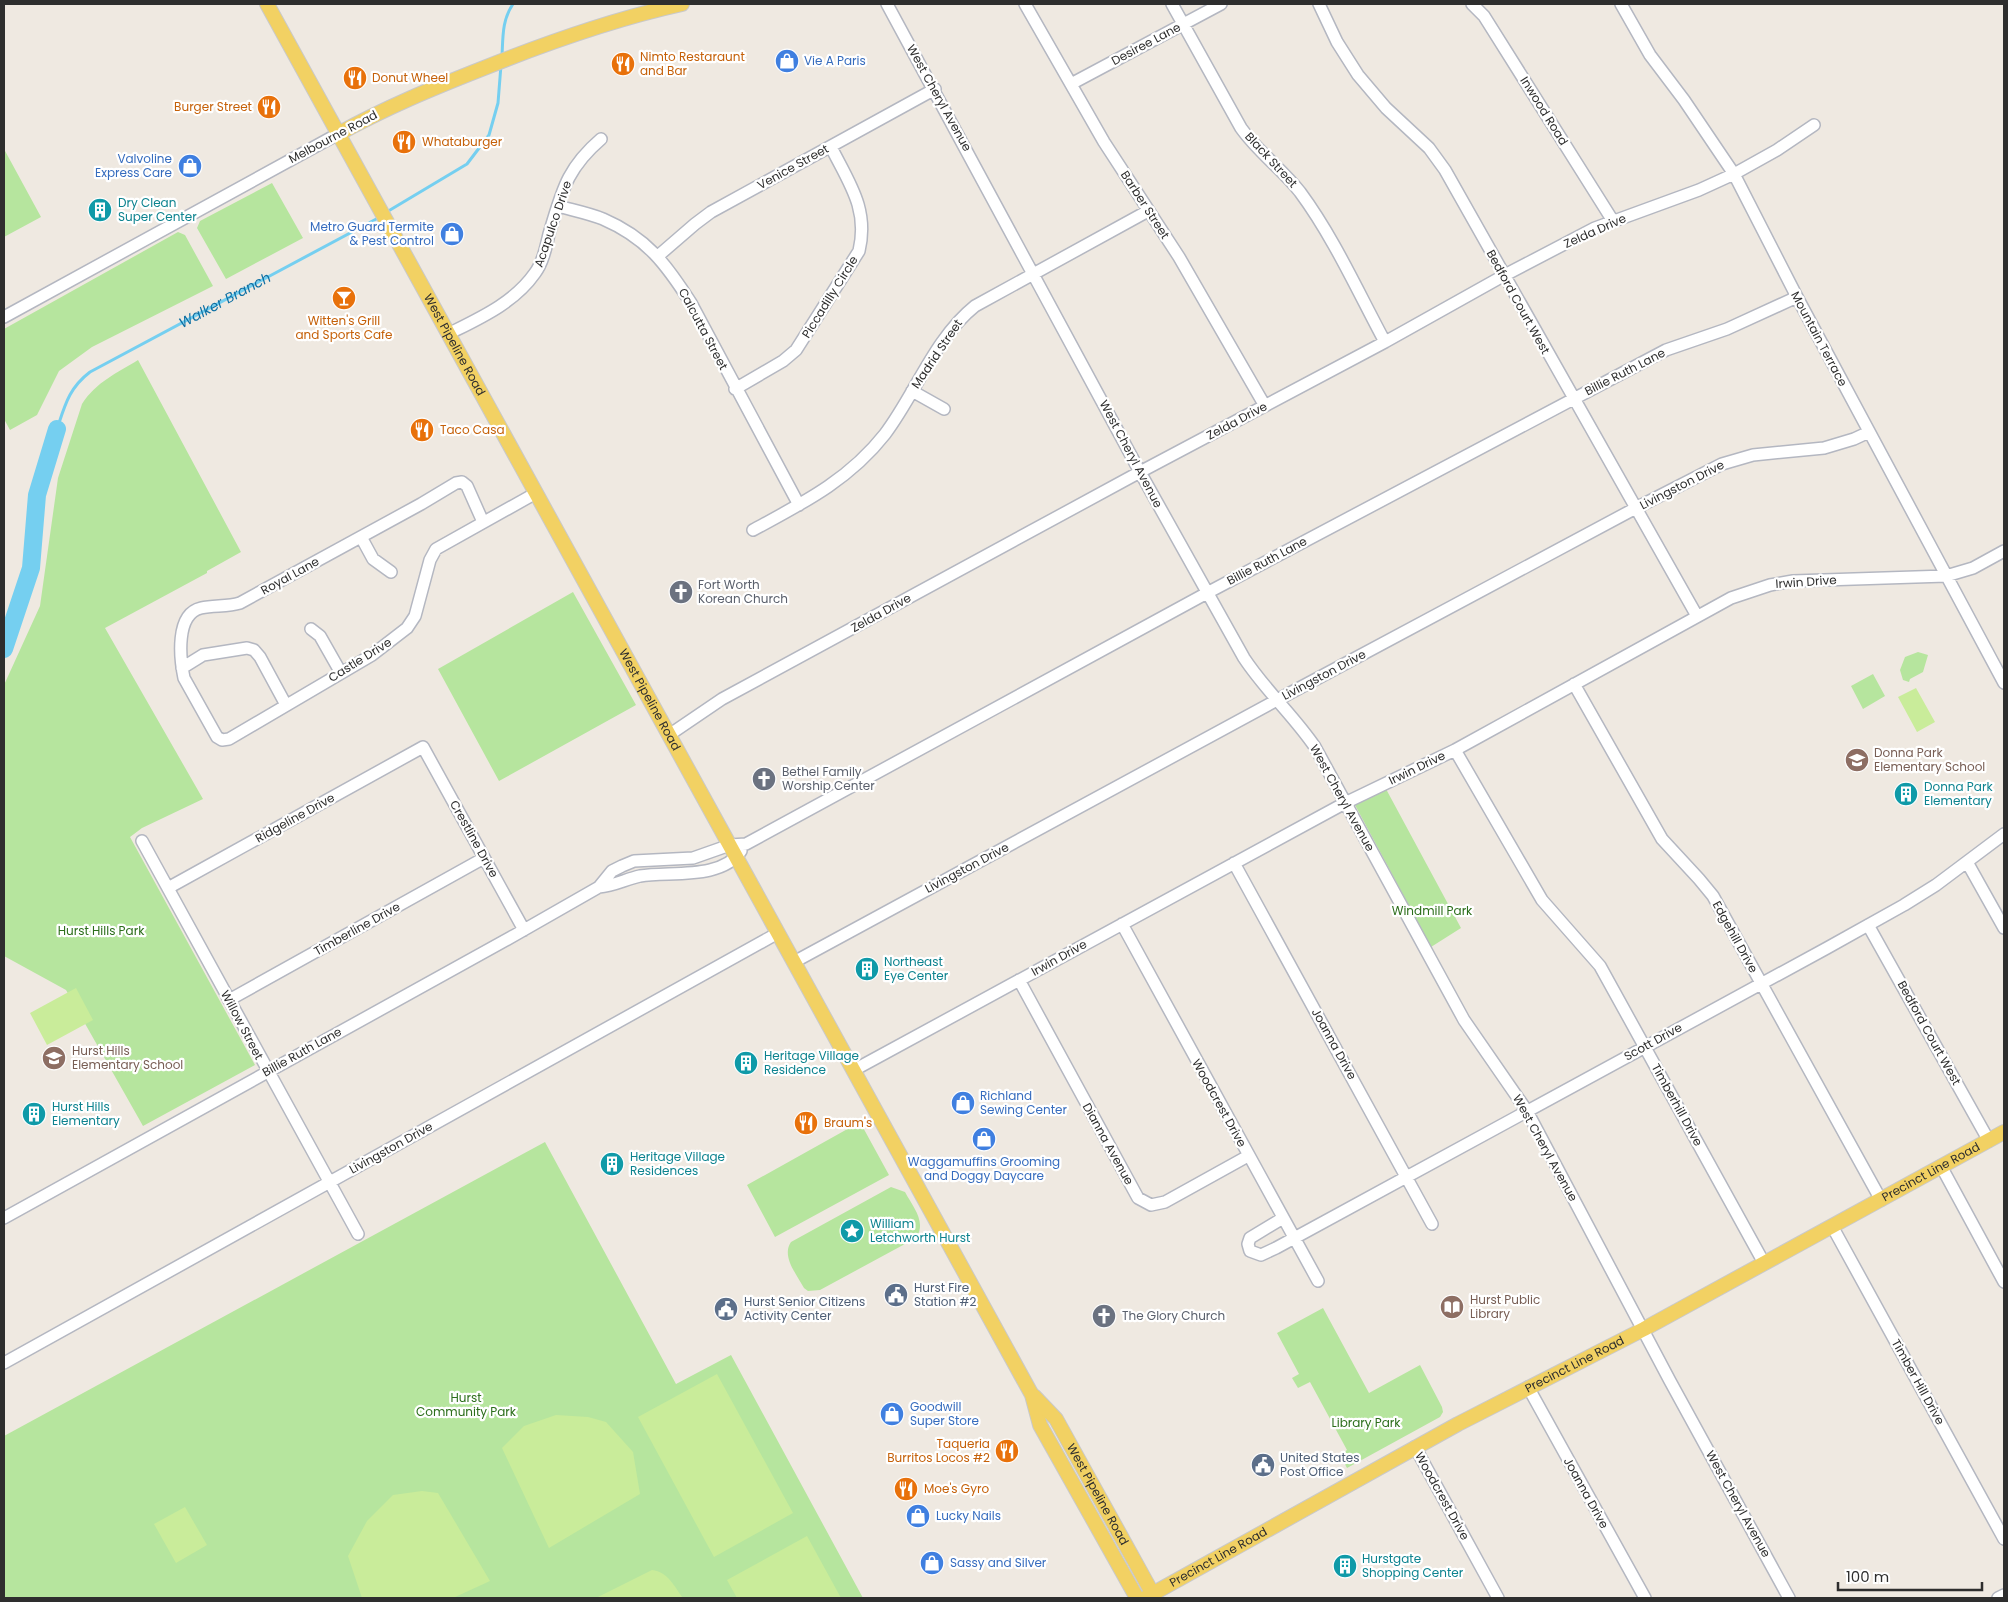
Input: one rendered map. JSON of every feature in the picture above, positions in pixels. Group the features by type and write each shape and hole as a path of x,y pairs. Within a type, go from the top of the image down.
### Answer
{"main road":[{"name":"West Pipeline Road","path":"267,4 1032,1394 1040,1425 1137,1598"},
{"name":"Melbourne Road","path":"338,134 395,104 520,54 607,23 682,4"},
{"name":"Precinct Line Road","path":"1151,1596 1415,1447 1528,1387 1644,1330 2004,1132"},
{"name":"West Pipeline Road","path":"1032,1394 1056,1419 1151,1596"}],"street":[{"name":"West Cheryl Avenue","path":"887,4 935,89 1033,274 1207,593 1244,658 1263,684 1302,728 1315,748 1464,1020 1527,1111 1790,1598"},
{"name":"Barber Street","path":"1026,4 1104,142 1180,257 1265,406"},
{"name":"Black Street","path":"1172,4 1253,145 1285,174 1317,216 1385,342"},
{"name":"Desiree Lane","path":"1070,84 1221,4"},
{"name":"Bedford Court West","path":"1319,4 1337,42 1358,75 1386,108 1429,148 1445,170 1503,276 1697,616"},
{"name":"Inwood Road","path":"1472,4 1484,16 1613,221"},
{"name":"Mountain Terrace","path":"1621,4 1650,55 1684,100 1734,174 1797,298 2004,682"},
{"name":"Venice Street","path":"658,256 711,212 935,89"},
{"name":"Zelda Drive","path":"669,735 722,699 1140,472 1385,342 1503,276 1595,228 1699,190 1734,174 1777,150 1814,125"},
{"name":"Melbourne Road","path":"4,317 338,134"},
{"name":"Acapulco Drive","path":"448,334 499,307 522,290 536,272 542,258 558,206 573,168 584,153 601,139"},
{"name":"Piccadilly Circle","path":"735,389 783,361 796,350 859,251 862,236 862,220 858,201 831,146"},
{"name":"Calcutta Street","path":"558,206 601,218 617,226 645,244 672,273 691,304 799,505"},
{"name":"Madrid Street","path":"753,530 832,486 868,453 884,434 950,330 961,317 975,306 1148,211"},
{"name":"Billie Ruth Lane","path":"4,1218 524,930 599,887 612,871 634,861 701,856 730,845 746,844 1207,593 1666,350 1727,329 1797,298"},
{"path":"912,391 944,410"},
{"name":"Livingston Drive","path":"794,962 1277,700 1722,464 1753,455 1824,448 1854,439 1869,432"},
{"name":"Royal Lane","path":"217,737 184,678 182,668 180,642 184,627 192,612 198,608 221,607 240,603 361,537 456,482 462,482 467,486 483,522"},
{"name":"Castle Drive","path":"217,737 222,740 229,739 381,650 407,628 415,616 430,560 436,549 536,493"},
{"path":"361,537 373,559 391,572"},
{"name":"Irwin Drive","path":"854,1070 1345,803 1455,750 1731,598 1778,583 1821,579 1898,579 1946,576 1973,568 2004,551"},
{"path":"310,630 320,636 341,673"},
{"path":"182,668 203,655 247,648 254,650 260,657 286,705"},
{"name":"Edgehill Drive","path":"1574,684 1662,838 1713,896 1881,1200"},
{"name":"Crestline Drive","path":"423,748 524,930"},
{"name":"Ridgeline Drive","path":"168,888 423,748"},
{"name":"Timberhill Drive","path":"1455,750 1542,900 1600,966 1764,1263"},
{"name":"Scott Drive","path":"1283,1218 1250,1238 1248,1244 1250,1250 1261,1255 1294,1238 1868,925 1904,905 2004,834"},
{"name":"Willow Street","path":"142,841 358,1234"},
{"name":"Billie Ruth Lane","path":"599,887 613,886 629,879 651,875 704,872 736,858 746,844"},
{"name":"Timberline Drive","path":"229,1000 484,858"},
{"path":"670,859 670,874"},
{"path":"1967,862 2004,928"},
{"name":"Joanna Drive","path":"1234,863 1432,1224"},
{"path":"622,866 629,879"},
{"name":"Woodcrest Drive","path":"1122,924 1318,1281"},
{"name":"Bedford Court West","path":"1868,925 1989,1141"},
{"name":"Livingston Drive","path":"4,1363 778,934"},
{"name":"Dianna Avenue","path":"1019,980 1138,1198 1151,1205 1165,1202 1248,1156"},
{"path":"1941,1166 2004,1282"},
{"name":"Timber Hill Drive","path":"1832,1226 2004,1539"},
{"name":"Joanna Drive","path":"1528,1387 1645,1598"},
{"name":"Woodcrest Drive","path":"1415,1447 1498,1598"},
{"path":"1998,1598 2004,1595"}],"green space":[{"path":"4,149 41,217 4,237"},
{"path":"272,183 303,238 226,279 197,228 200,221"},
{"path":"178,232 185,235 213,286 92,347 59,371 37,415 10,430 4,419 4,329"},
{"name":"Hurst Hills Park","path":"138,360 241,552 207,571 207,573 105,628 203,799 142,828 130,837 255,1065 143,1126 66,990 4,956 4,685 40,606 58,478 82,404 100,384"},
{"path":"573,592 636,705 499,781 438,669"},
{"path":"1918,652 1928,655 1923,672 1910,679 1909,682 1903,680 1900,670 1905,657"},
{"path":"1873,674 1885,696 1863,709 1851,686"},
{"path":"1916,688 1935,722 1917,732 1898,697"},
{"name":"Windmill Park","path":"1386,789 1461,928 1431,947 1355,805"},
{"path":"76,988 93,1020 47,1045 30,1013"},
{"path":"860,1122 889,1175 775,1237 747,1185"},
{"name":"Hurst Community Park","path":"545,1142 676,1384 731,1355 863,1598 4,1598 4,1436"},
{"path":"891,1187 905,1192 918,1215 920,1226 916,1238 820,1290 808,1291 804,1288 789,1259 788,1247 791,1242"},
{"name":"Library Park","path":"1323,1308 1369,1393 1420,1365 1443,1412 1440,1417 1347,1468 1340,1455 1347,1450 1310,1382 1298,1388 1292,1378 1299,1374 1277,1333"},
{"path":"717,1374 793,1513 714,1557 638,1417"},
{"path":"556,1415 588,1417 606,1422 633,1452 640,1494 549,1548 502,1448 524,1426"},
{"path":"422,1491 438,1493 490,1581 453,1598 362,1598 348,1556 367,1521 393,1495"},
{"path":"185,1507 207,1545 176,1563 154,1524"},
{"path":"807,1536 841,1598 737,1598 727,1580"},
{"path":"652,1570 658,1571 666,1577 683,1598 596,1598"}],"waterway":[{"name":"Walker Branch","path":"502,56 505,22 513,4"},
{"name":"Walker Branch","path":"385,213 467,164 489,135 498,103 501,65"},
{"name":"Walker Branch","path":"57,429 72,391 90,372 380,217"},
{"name":"Walker Branch","path":"4,649 31,568 37,495 57,429"}],"place":[{"name":"Vie A Paris","path":"787,61"},
{"name":"Nimto Restaraunt and Bar","path":"623,64"},
{"name":"Donut Wheel","path":"355,78"},
{"name":"Burger Street","path":"269,107"},
{"name":"Whataburger","path":"404,142"},
{"name":"Valvoline Express Care","path":"190,166"},
{"name":"Dry Clean Super Center","path":"100,210"},
{"name":"Metro Guard Termite & Pest Control","path":"452,234"},
{"name":"Witten's Grill and Sports Cafe","path":"344,298"},
{"name":"Taco Casa","path":"422,430"},
{"name":"Fort Worth Korean Church","path":"681,592"},
{"name":"Donna Park Elementary School","path":"1857,760"},
{"name":"Bethel Family Worship Center","path":"764,779"},
{"name":"Donna Park Elementary","path":"1906,794"},
{"name":"Northeast Eye Center","path":"867,969"},
{"name":"Hurst Hills Elementary School","path":"54,1058"},
{"name":"Heritage Village Residence","path":"746,1063"},
{"name":"Richland Sewing Center","path":"963,1103"},
{"name":"Hurst Hills Elementary","path":"34,1114"},
{"name":"Braum's","path":"806,1123"},
{"name":"Waggamuffins Grooming and Doggy Daycare","path":"984,1139"},
{"name":"Heritage Village Residences","path":"612,1164"},
{"name":"William Letchworth Hurst","path":"852,1231"},
{"name":"Hurst Fire Station #2","path":"896,1295"},
{"name":"Hurst Public Library","path":"1452,1307"},
{"name":"Hurst Senior Citizens Activity Center","path":"726,1309"},
{"name":"The Glory Church","path":"1104,1316"},
{"name":"Goodwill Super Store","path":"892,1414"},
{"name":"Taqueria Burritos Locos #2","path":"1007,1451"},
{"name":"United States Post Office","path":"1263,1465"},
{"name":"Moe's Gyro","path":"906,1489"},
{"name":"Lucky Nails","path":"918,1516"},
{"name":"Sassy and Silver","path":"932,1563"},
{"name":"Hurstgate Shopping Center","path":"1345,1566"}]}
